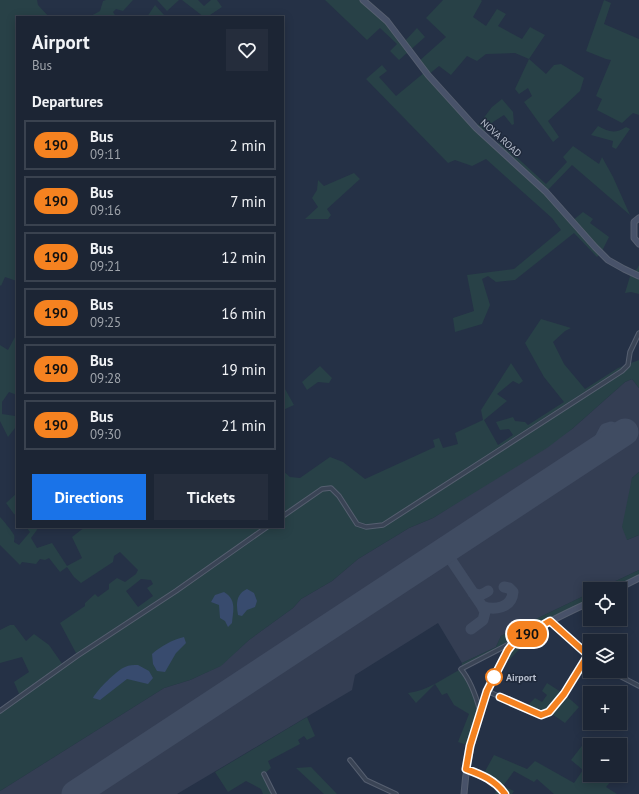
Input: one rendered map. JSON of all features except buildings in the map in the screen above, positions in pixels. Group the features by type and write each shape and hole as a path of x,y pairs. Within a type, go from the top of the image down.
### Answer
{"street":[{"name":"NOVA ROAD","path":"363,0 387,21 428,75 476,128 546,192 595,248 608,260 639,276"},
{"path":"639,218 634,222 634,238 639,244"},
{"path":"284,515 322,489 331,488 339,496 357,524 366,527 383,524 622,371 628,366 630,352 639,333"},
{"path":"0,711 77,656 176,591 266,528"},
{"path":"627,584 639,578"},
{"path":"480,712 477,698 461,669 550,621 583,605"},
{"path":"550,621 583,651"},
{"path":"464,794 470,746 487,691 502,659 515,641"},
{"path":"487,691 541,715 549,712 553,708 583,667"},
{"path":"624,678 639,686"},
{"path":"350,760 366,780 396,794"},
{"path":"466,769 483,775 498,785 505,794"},
{"path":"264,774 274,794"}],"shaded area":[{"path":"632,379 639,388 639,472 632,478 627,540 639,535 639,570 614,582 583,582 583,596 501,636 496,647 462,663 438,623 355,675 352,690 177,794 0,794 0,791 164,688 190,680 220,666 249,640 293,608 301,599 332,581 358,559 409,528 433,518 572,429 625,382"},
{"path":"247,589 254,593 257,601 255,607 247,610 242,616 238,615 237,607 239,597 243,591"},
{"path":"224,592 233,602 232,623 228,627 225,621 220,618 219,605 211,602 215,595"},
{"path":"184,637 186,643 176,653 165,672 157,671 153,664 152,654 159,648"},
{"path":"138,665 149,671 153,678 148,684 127,679 100,700 93,698 103,685 121,669 127,666"}],"green space":[{"path":"0,0 37,0 38,5 48,16 16,16 16,281 5,277 1,286"},
{"path":"133,0 123,11 116,9 113,12 115,16 91,16 100,11 103,1"},
{"path":"157,0 179,0 167,11"},
{"path":"182,0 198,0 204,6 211,0 217,0 222,7 208,16 203,16"},
{"path":"325,0 363,0 375,10 404,42 417,28 425,37 399,60 390,51 397,44 380,28 367,40"},
{"path":"443,0 481,0 482,1 473,17 486,26 497,9 506,14 498,26 522,39 530,27 545,35 529,59 515,53 486,54 477,61 467,56 451,75 439,66 428,75 476,128 492,107 502,99 513,112 514,124 512,125 504,115 493,122 482,133 496,146 500,142 546,184 567,162 563,157 573,146 599,164 602,157 613,177 630,215 572,165 546,192 572,221 583,212 593,219 590,223 609,237 601,253 597,257 574,233 515,280 496,282 488,276 482,279 490,305 482,324 455,332 453,318 474,311 467,275 514,269 561,230 552,218 486,159 472,166 455,160 448,163 366,79 382,65 387,71 379,77 396,96 425,72 418,62 446,37 426,18"},
{"path":"604,0 611,3 604,24 639,39 639,115 633,113 622,123 597,110 602,99 596,96 611,60 586,51"},
{"path":"155,5 164,15 164,16 148,16"},
{"path":"529,59 546,74 554,65 561,64 584,78 580,91 548,121 559,137 553,142 524,102 532,96 528,88 519,94 515,89"},
{"path":"598,126 605,130 612,131 619,131 626,127 630,129 616,149 612,147 613,141 591,135"},
{"path":"354,173 360,179 327,209 331,215 328,219 305,219 318,207 312,198 317,190 318,180 324,186"},
{"path":"639,265 639,294 631,292 625,293 631,273 637,269"},
{"path":"541,319 571,328 565,331 553,342 564,364 585,389 618,368 639,360 639,388 632,379 625,382 572,429 547,448 433,518 409,528 358,559 332,581 301,599 293,608 249,640 221,666 190,680 164,688 0,791 0,711 20,696 14,682 29,672 22,657 0,663 0,630 10,625 14,625 26,641 34,634 49,645 63,665 77,655 60,623 85,606 85,603 95,594 98,597 109,589 109,584 117,578 125,582 136,574 138,570 120,552 114,556 113,562 81,583 74,577 67,567 60,572 49,558 45,560 40,559 36,564 22,562 20,565 0,545 0,517 14,535 14,542 19,545 30,532 27,528 38,528 31,538 37,548 52,543 67,566 82,558 72,537 84,528 284,528 284,472 290,477 300,478 330,457 343,462 365,479 435,447 433,440 439,438 443,448 458,444 455,433 483,420 481,410 511,363 523,381 519,384 513,381 497,394 507,401 484,420 498,445 513,435 509,429 500,430 496,422 513,417 515,421 525,422 528,425 564,402 544,377 525,343","holes":["141,579 151,580 153,584 147,588 153,596 138,607 126,591"]},
{"path":"16,338 16,395 9,392 2,402 2,414 15,416 16,409 16,429 15,428 8,437 0,421 0,345 8,350"},
{"path":"320,366 332,378 329,383 318,382 307,390 302,382"},
{"path":"284,390 294,405 284,410"},
{"path":"639,472 639,535 627,540 622,527 632,478"},
{"path":"16,494 16,515 14,514 6,503"},
{"path":"639,570 639,578 627,584 627,582 614,582"},
{"path":"583,596 583,605 551,621 553,624 535,633 510,659 502,659 514,642 461,668 462,663 496,647 501,636"},
{"path":"461,668 466,676 480,712 470,746 458,742 469,714 454,705 447,693 442,695 435,684 416,703 408,693 429,687"},
{"path":"547,683 564,694 579,707 565,723 549,712 541,715 525,708 535,698 542,702 547,695 542,691"},
{"path":"307,717 315,736 307,740 304,736 298,740 300,744 268,761 271,768 264,774 274,794 263,794 261,789 246,781 228,792 215,772"},
{"path":"583,744 583,770 571,760"},
{"path":"494,755 527,769 535,761 574,783 583,770 583,782 610,782 606,787 617,794 554,794 537,779 534,782 514,771 503,786 514,791 512,794 495,794 498,785 483,775"},
{"path":"311,767 337,794 324,794 296,768"}],"taxiway":[{"path":"592,454 605,429 611,427 619,430 622,437 620,444 613,448 600,449"},
{"path":"449,557 449,551 453,545"},
{"path":"432,559 443,554 449,557 482,606 497,608 506,605 512,597 513,592 509,588 504,587"},
{"path":"473,593 480,595 488,591"},
{"path":"471,629 483,620 485,612 482,606"}],"runway":[{"path":"75,794 625,432"}],"bus line":[{"name":"190","path":"500,697 541,715 549,712 564,694 587,659 588,655 550,621 515,641 508,650 487,691 470,746 466,769 483,775 498,785 505,794"}],"place":[{"name":"Airport","path":"494,677"}]}
